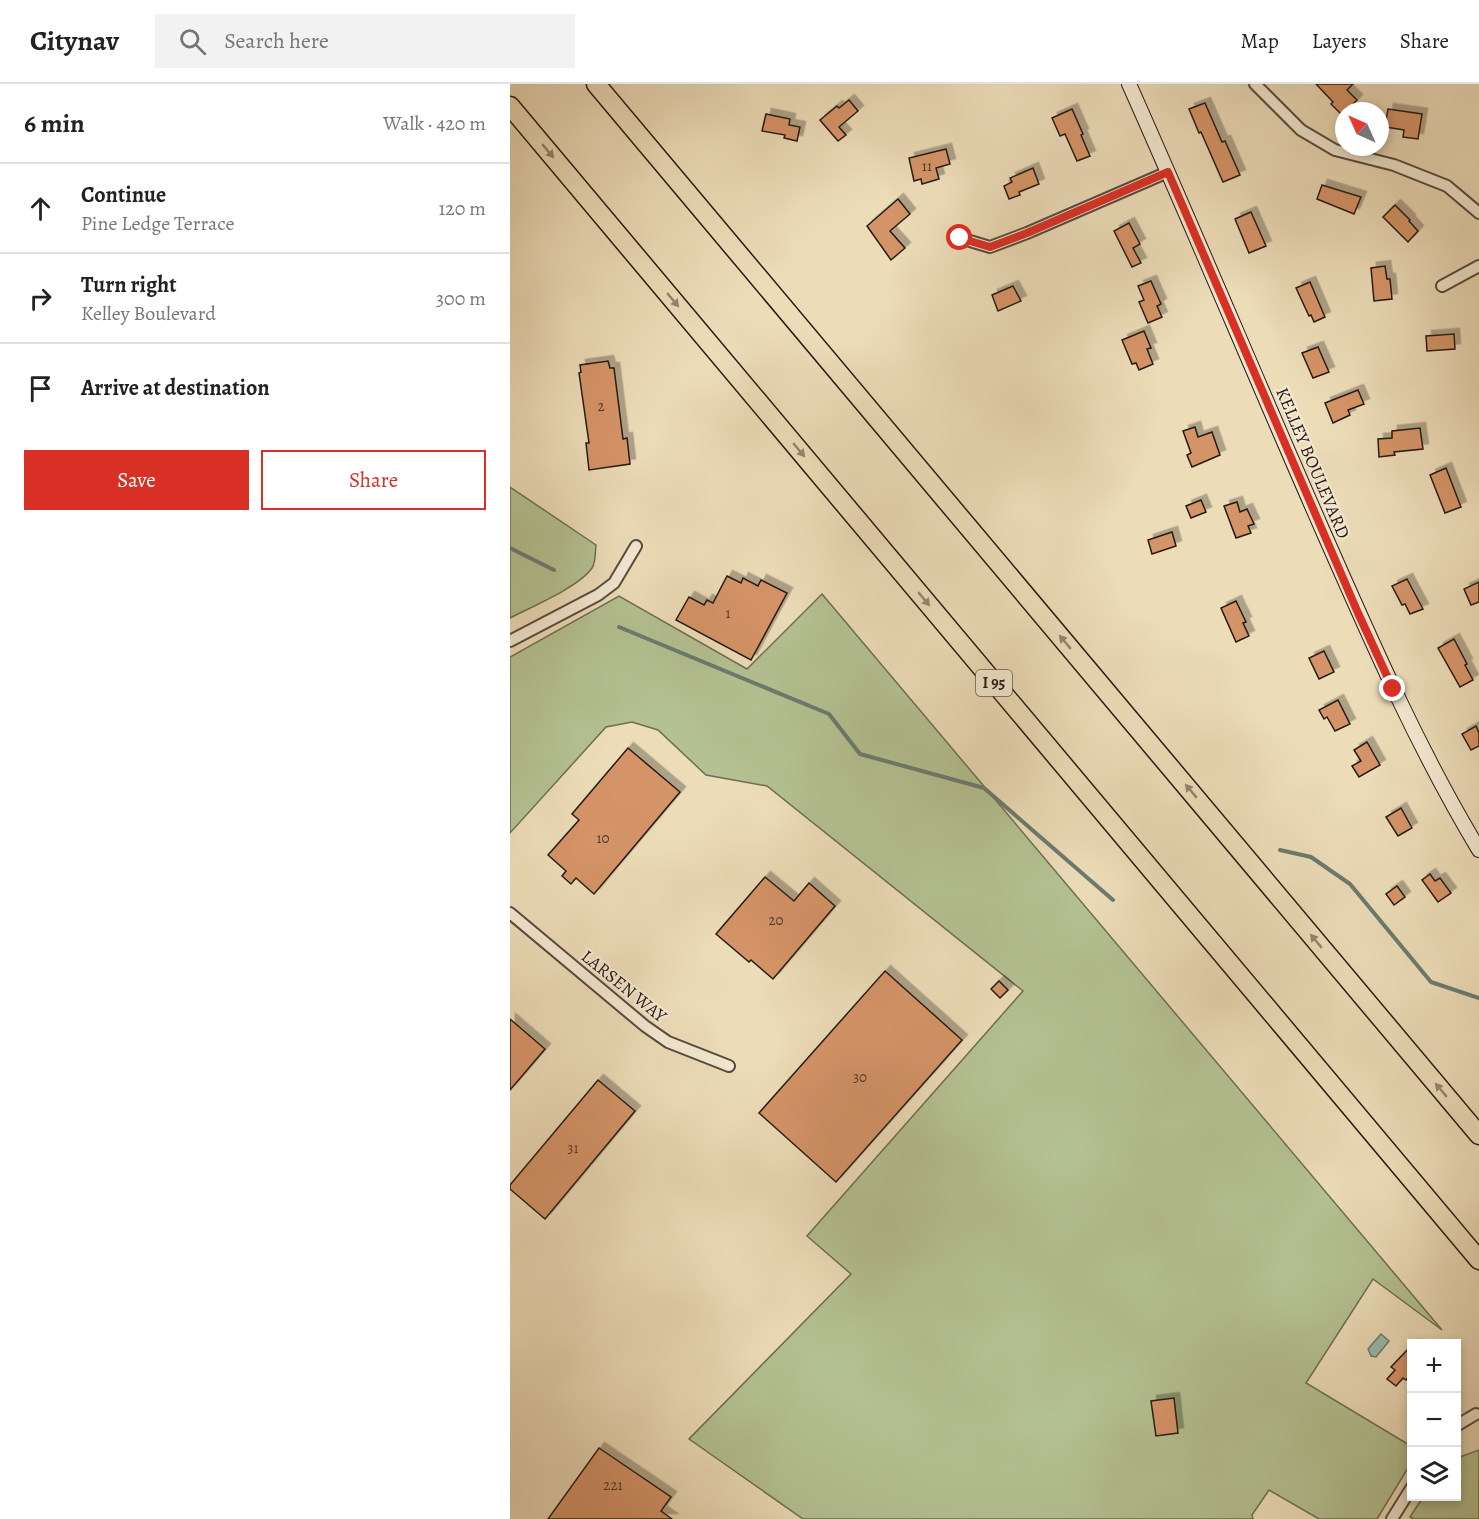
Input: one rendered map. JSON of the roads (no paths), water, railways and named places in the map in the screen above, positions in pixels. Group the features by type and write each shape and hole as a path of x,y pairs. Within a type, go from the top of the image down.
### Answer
{"highway":[{"path":"596,84 1479,1135"},
{"name":"I 95","path":"510,106 1479,1260"}],"main road":[{"name":"KELLEY BOULEVARD","path":"1129,84 1358,613 1422,747 1479,850"}],"street":[{"path":"1255,84 1301,130 1335,150 1394,165 1447,186 1479,213"},
{"path":"960,238 990,247 1168,172"},
{"path":"1442,286 1479,266"},
{"path":"510,641 598,595 614,583 636,546"},
{"name":"LARSEN WAY","path":"510,914 645,1026 668,1042 729,1066"},
{"path":"1461,1423 1476,1414"},
{"path":"1392,1519 1407,1495"}],"waterway":[{"path":"510,548 554,570"},
{"path":"619,627 829,714 860,754 984,788 1113,900"},
{"path":"1280,850 1311,857 1350,884 1431,982 1479,998"}]}
